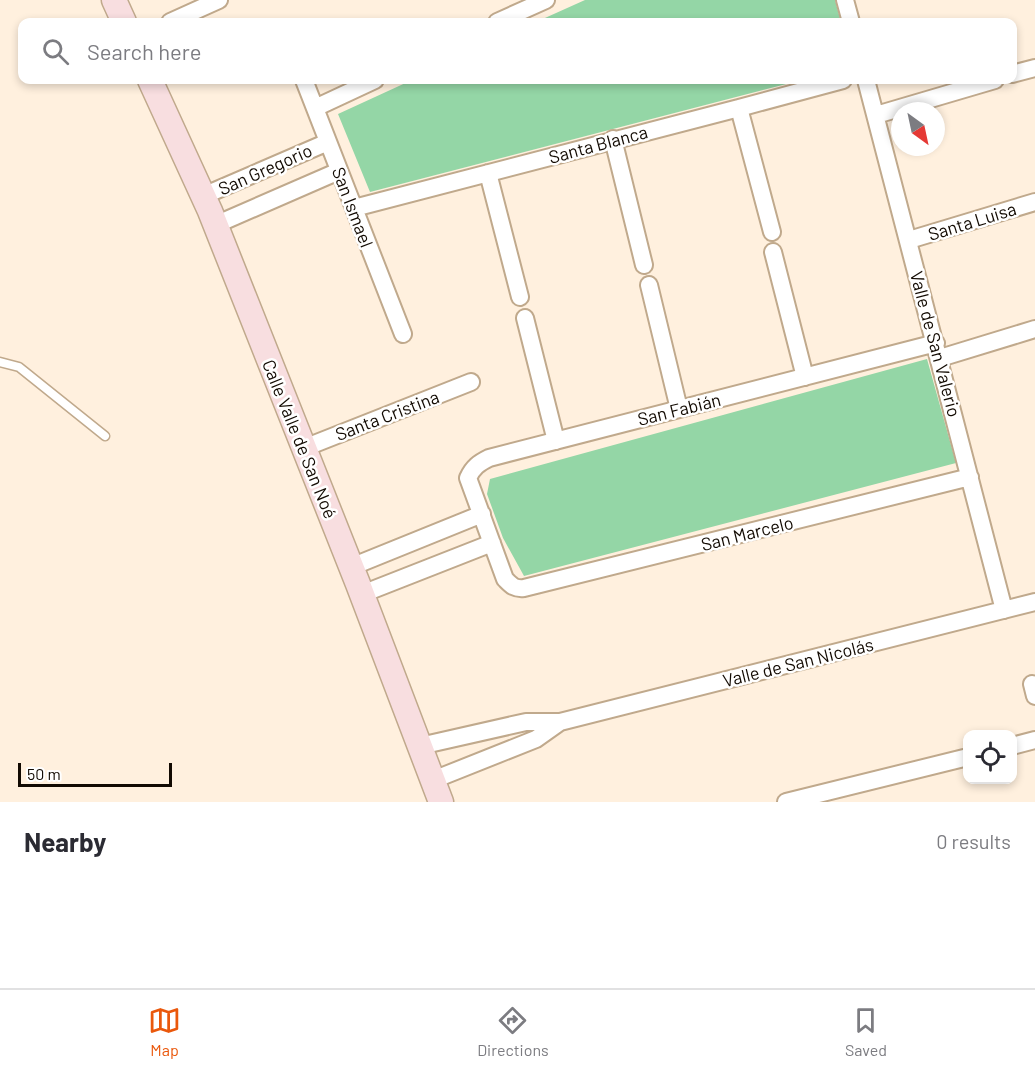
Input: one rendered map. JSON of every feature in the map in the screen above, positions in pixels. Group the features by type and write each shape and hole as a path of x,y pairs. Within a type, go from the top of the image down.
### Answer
{"street":[{"path":"114,0 122,18"},
{"path":"179,18 219,0"},
{"path":"506,18 546,0"},
{"path":"845,0 850,18"},
{"path":"1017,73 1035,68"},
{"name":"Calle Valle de San Noé","path":"152,84 215,225 362,594 441,802"},
{"name":"San Ismael","path":"306,84 403,334"},
{"path":"315,108 366,84"},
{"name":"Santa Blanca","path":"354,208 828,84"},
{"name":"Valle de San Valerio","path":"867,84 1004,610"},
{"path":"876,115 981,84"},
{"path":"740,108 772,232"},
{"path":"614,140 644,265"},
{"name":"San Gregorio","path":"203,196 328,142"},
{"name":"San Gregorio","path":"215,225 339,171"},
{"path":"488,172 520,297"},
{"name":"Santa Luisa","path":"909,240 1035,202"},
{"path":"773,252 805,377"},
{"path":"649,285 679,409"},
{"path":"525,318 556,441"},
{"name":"San Fabián","path":"524,588 517,589 505,579 468,478 478,464 489,458 805,377 1035,329"},
{"name":"Santa Cristina","path":"304,448 471,382"},
{"name":"San Marcelo","path":"524,588 970,477"},
{"path":"351,567 482,514"},
{"path":"362,594 492,543"},
{"name":"Valle de San Nicolás","path":"420,746 526,722 560,722 1035,602"},
{"name":"Valle de San Nicolás","path":"433,780 536,740 560,722"},
{"path":"1017,745 1035,740"},
{"path":"786,802 963,758"}],"lane":[{"path":"0,362 19,367 105,436"}],"green space":[{"path":"585,0 835,0 840,18 545,18"},
{"path":"403,84 787,84 370,192 338,114"},
{"path":"927,359 956,463 524,576 503,538 487,494 490,479"}]}
